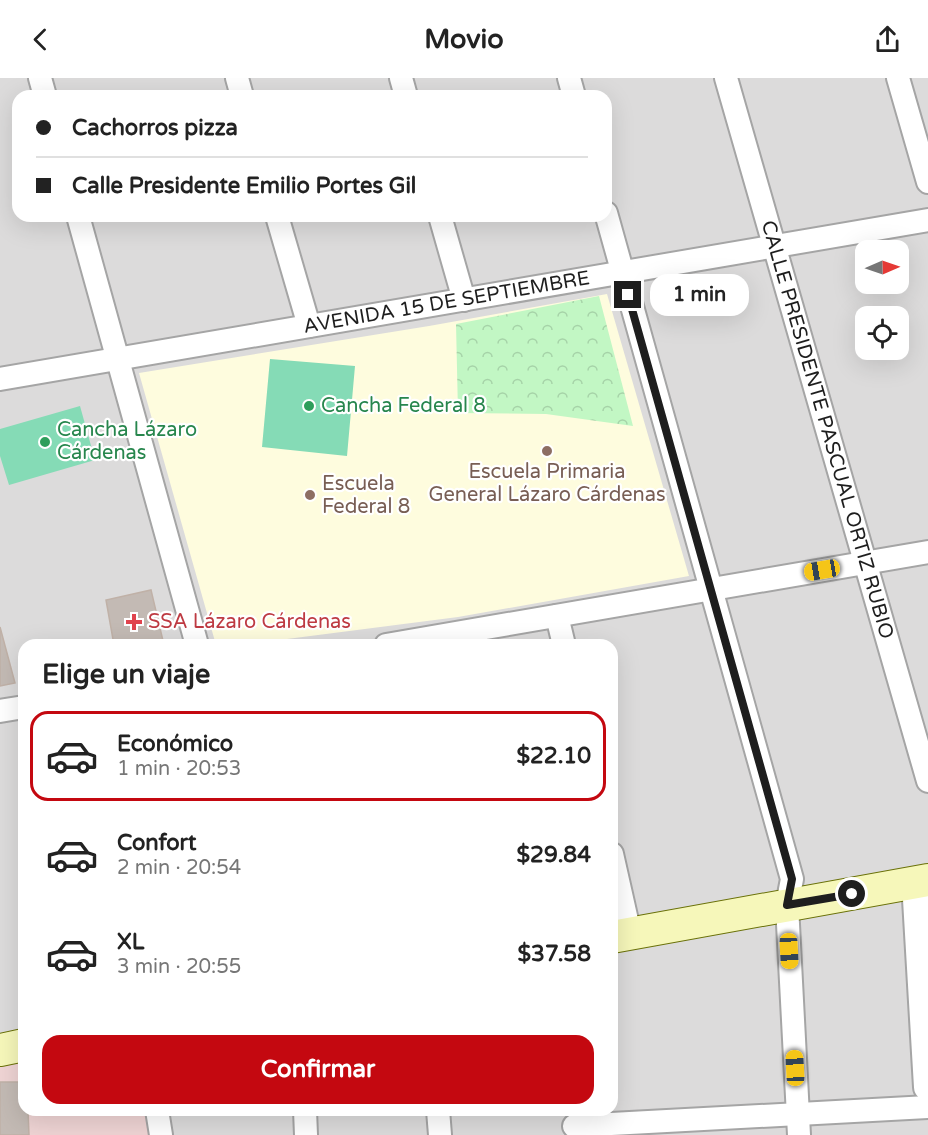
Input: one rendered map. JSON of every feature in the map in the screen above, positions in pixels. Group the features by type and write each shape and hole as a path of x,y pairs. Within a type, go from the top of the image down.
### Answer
{"main road":[{"path":"621,936 922,881"},
{"path":"0,1050 18,1047"}],"street":[{"name":"CALLE PRESIDENTE PASCUAL ORTIZ RUBIO","path":"726,78 928,781"},
{"path":"898,78 928,182"},
{"name":"AVENIDA 15 DE SEPTIEMBRE","path":"0,379 928,220"},
{"path":"80,222 195,639"},
{"path":"279,222 309,326"},
{"path":"442,222 464,300"},
{"path":"608,222 792,879 787,905 798,1125"},
{"path":"425,639 928,552"},
{"path":"557,616 563,639"},
{"path":"0,711 18,708"},
{"path":"922,881 928,1087"},
{"path":"618,909 621,936"},
{"path":"574,1124 798,1125 928,1107"},
{"path":"158,1116 161,1135"},
{"path":"305,1116 306,1135"},
{"path":"438,1116 440,1135"}],"shaded area":[{"path":"0,78 928,78 928,1135 0,1135"},
{"path":"607,294 689,576 458,617 287,639 214,639 139,373 429,326"},
{"path":"18,1045 18,1116 150,1116 152,1135 0,1135 0,1048"}],"green space":[{"path":"599,296 633,426 546,414 458,413 456,324"},
{"name":"Cancha Federal 8","path":"270,359 355,366 347,456 262,447"},
{"name":"Cancha Lázaro Cárdenas","path":"80,406 95,460 9,485 0,456 0,429"}],"building":[{"name":"SSA Lázaro Cárdenas","path":"151,590 163,639 113,639 106,600"},
{"path":"0,627 15,683 0,686"},
{"path":"0,1082 18,1082 18,1116 28,1116 29,1135 0,1135"}],"place":[{"name":"Cancha Federal 8","path":"309,406"},
{"name":"Cancha Lázaro Cárdenas","path":"45,442"},
{"name":"Escuela Primaria General Lázaro Cárdenas","path":"547,451"},
{"name":"Escuela Federal 8","path":"310,495"},
{"name":"SSA Lázaro Cárdenas","path":"134,622"}],"route":[{"path":"628,295 706,566 792,879 787,905 852,894"}]}
